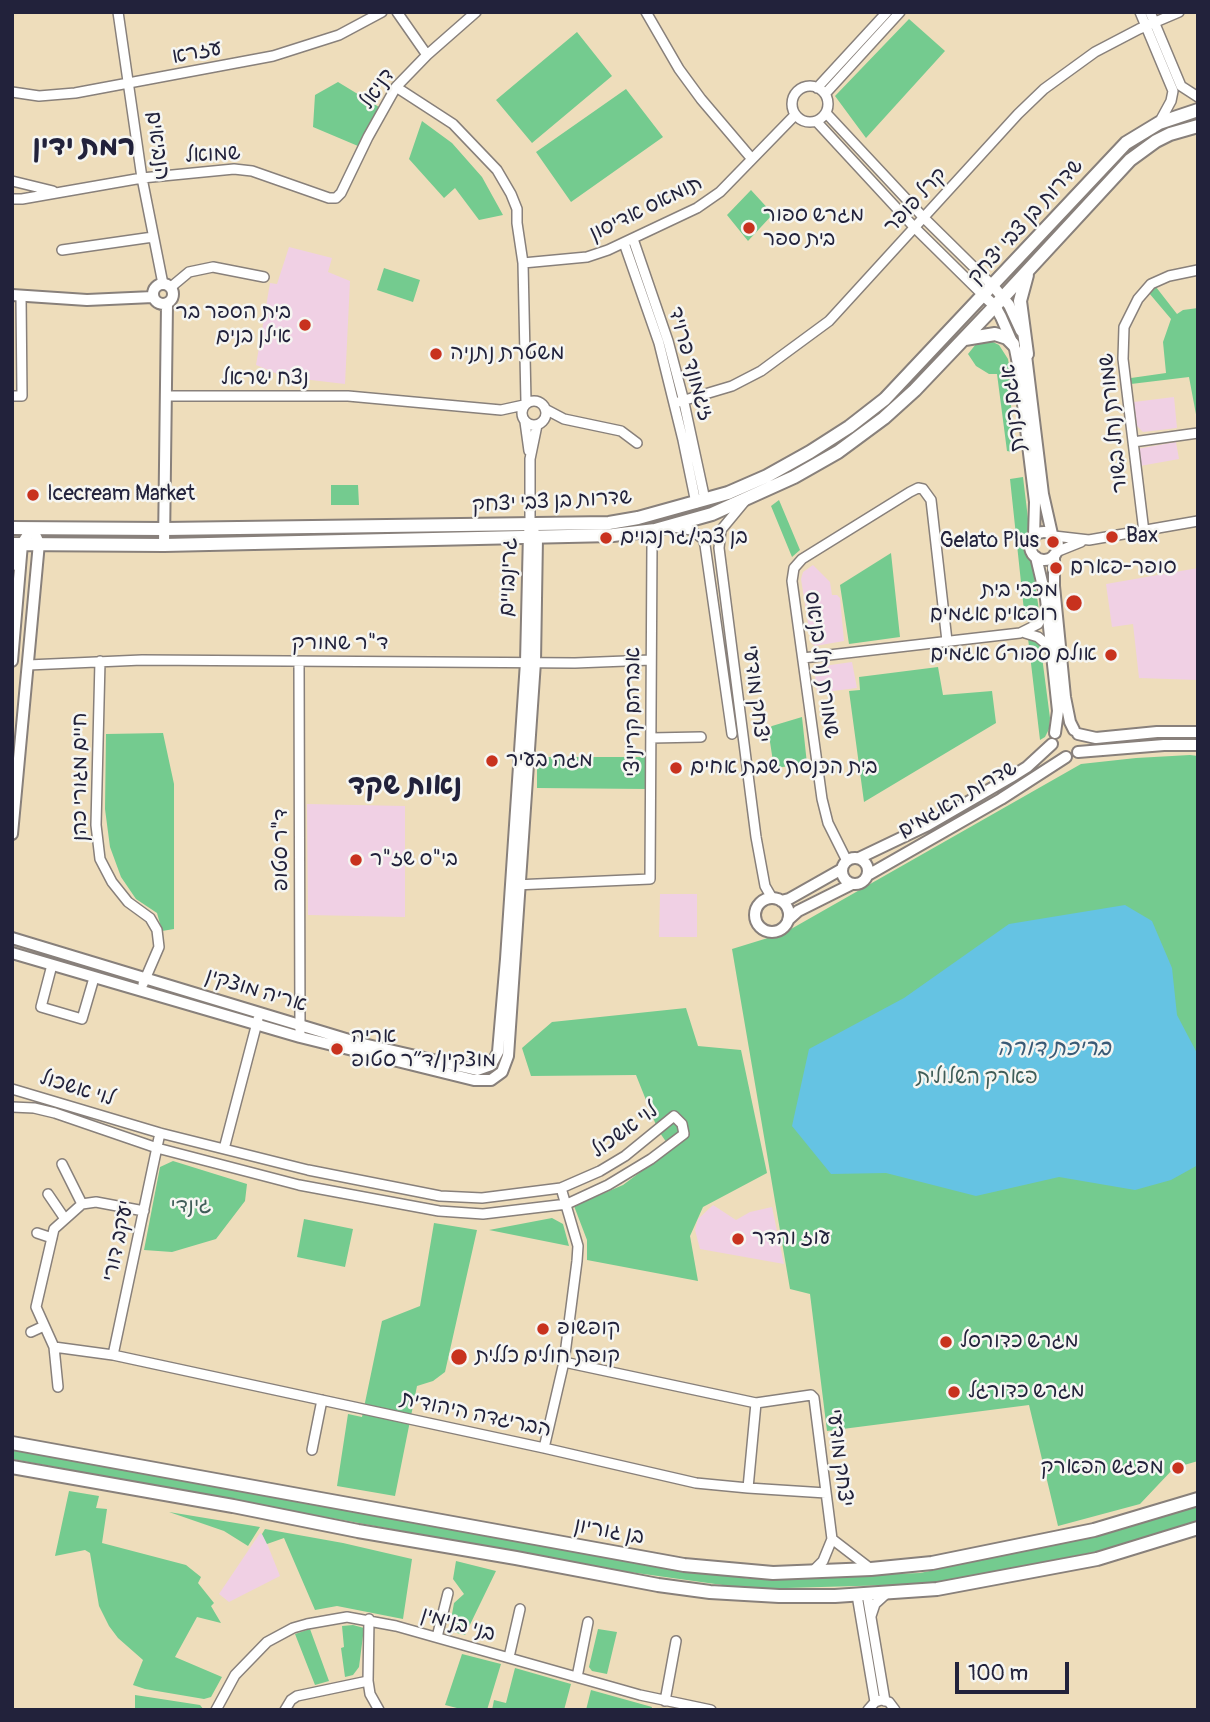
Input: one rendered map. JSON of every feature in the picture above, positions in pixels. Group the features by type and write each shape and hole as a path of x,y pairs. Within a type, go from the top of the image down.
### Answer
{"main road":[{"name":"שדרות בן צבי יצחק","path":"15,547 39,543 163,545 532,534 624,521 700,502 767,476 849,427 902,383 1113,156 1139,134 1159,123 1198,110"},
{"name":"שדרות בן צבי יצחק","path":"12,528 613,535 668,527 746,500 794,477 855,441 896,408 964,339 1130,160 1163,137 1198,126"},
{"path":"1027,354 1020,301 1030,268"},
{"path":"964,339 995,334 1007,338 1013,344"},
{"path":"15,547 19,566"},
{"name":"בן גוריון","path":"16,1443 684,1565 773,1573 871,1569 932,1563 1094,1530 1198,1499"},
{"name":"בן גוריון","path":"12,1467 658,1585 743,1594 835,1596 937,1589 1097,1559 1198,1528"}],"street":[{"name":"הנביאים","path":"118,12 142,178 153,237 167,285"},
{"name":"עזרא","path":"12,92 39,96 130,84 273,56 339,35 382,12"},
{"path":"397,12 427,55"},
{"name":"דניאל","path":"329,198 335,198 341,193 396,87 427,55 476,12"},
{"path":"646,12 679,69 752,159"},
{"path":"821,91 887,12"},
{"path":"821,91 900,12"},
{"path":"1139,12 1150,24 1181,86 1198,97"},
{"path":"1150,12 1150,24 1172,91 1171,101 1159,123"},
{"name":"קרל פופר","path":"679,402 732,386 761,371 829,321 1044,89 1095,52 1179,12"},
{"path":"396,87 453,124 497,170 517,209 523,263 527,377 525,404 521,411 530,459 532,534"},
{"path":"806,87 821,91 828,101 826,113 816,121 806,122 795,115 792,108 795,94 806,87"},
{"path":"826,113 924,218 993,286"},
{"name":"תומאס אדיסון","path":"523,263 587,257 629,241 697,208 720,192 795,115"},
{"path":"816,121 915,228 984,296"},
{"name":"שמואל","path":"12,199 142,178 234,169 251,171 329,198"},
{"name":"שמואל","path":"12,181 54,192"},
{"path":"62,250 153,237"},
{"name":"זיגמונד פרויד","path":"629,241 668,341 700,502"},
{"path":"153,297 155,288 167,285 189,272 213,267 264,277"},
{"name":"שמורת נחל בשור","path":"1144,532 1122,337 1127,317 1138,299 1152,285 1169,276 1198,270"},
{"path":"163,545 167,304 173,298 167,285"},
{"name":"אגם כנרת","path":"993,286 1013,344 1021,384 1035,502 1034,536"},
{"path":"12,396 22,396 17,295 87,300 153,297 159,303 167,304"},
{"name":"אגם כנרת","path":"984,296 999,301 1017,320 1027,354 1043,494 1053,535"},
{"path":"527,377 537,401 545,409 564,419 621,431 638,443"},
{"name":"נצח ישראל","path":"166,396 365,397 501,410"},
{"path":"501,410 537,401"},
{"path":"530,459 545,409"},
{"path":"501,410 524,420 540,423 564,419"},
{"path":"1133,442 1198,433"},
{"name":"שמורת נחל בניאס","path":"845,865 821,799 792,581 793,568 809,555 918,488 926,492 931,500 947,641"},
{"name":"יצחק מודעי","path":"746,500 721,530 722,574 758,855 765,886 776,900"},
{"path":"1036,557 1046,559 1072,545 1089,540 1198,522"},
{"name":"יצחק מודעי","path":"668,527 691,530 703,539 732,734"},
{"path":"12,834 39,543 32,528 15,547"},
{"path":"1089,540 1044,532 1034,536 1030,547 1042,575 1047,607 1058,711 1054,738 1056,753 1066,757 1078,752 1198,745"},
{"name":"גרינבויים","path":"491,1065 498,1052 515,885 531,662 532,534"},
{"path":"1053,535 1058,545 1055,554 1054,586 1064,687 1067,710 1081,743 1078,752"},
{"name":"אברהם קריניצי","path":"515,885 650,880 652,544"},
{"path":"12,661 19,566"},
{"path":"1020,633 1038,624 1047,607"},
{"path":"803,659 1020,633 1038,637 1052,649"},
{"path":"717,634 731,643"},
{"name":"ד\"ר שמורק","path":"28,665 100,661 651,660"},
{"name":"חיים מגורי כהן","path":"100,661 96,825 100,859 112,882 128,902 150,918 157,930 159,947 139,992"},
{"name":"ד\"ר סטופ","path":"299,662 300,1037"},
{"path":"1054,738 1065,728 1096,738 1157,732 1198,733"},
{"path":"651,738 701,737"},
{"name":"שדרות האגמים","path":"859,858 928,825 1011,777 1027,767 1054,738"},
{"name":"שדרות האגמים","path":"868,875 1001,799 1066,757"},
{"path":"859,858 867,865 868,875 863,882 843,886 798,911 776,932 767,932 759,926 755,916 758,906 766,899 789,899 845,865 859,858"},
{"path":"845,865 844,878 852,884"},
{"name":"גרינבויים","path":"491,1080 502,1072 508,1056 515,885"},
{"path":"776,900 786,907 788,920"},
{"name":"אריה מוצקין","path":"12,938 359,1043 477,1070 491,1065"},
{"name":"אריה מוצקין","path":"12,953 300,1037 474,1080 491,1080"},
{"path":"52,965 41,1007 82,1019 94,978"},
{"path":"224,1149 260,1012"},
{"name":"לוי אשכול","path":"12,1088 160,1133 308,1170 440,1196 482,1198 561,1188 600,1171 625,1156 674,1116 682,1124 684,1134 608,1185 567,1204 483,1214 439,1211 299,1185 157,1148 55,1113 12,1107"},
{"name":"יעקב דורי","path":"113,1355 160,1133"},
{"path":"62,1164 82,1204"},
{"path":"544,1448 564,1362 578,1246 561,1188"},
{"path":"48,1194 65,1219"},
{"path":"58,1387 54,1347 36,1307 35,1296 41,1264 54,1229 82,1204 95,1197 110,1209 123,1202 144,1211"},
{"path":"37,1233 52,1238"},
{"path":"31,1332 44,1326"},
{"name":"הבריגדה היהודית","path":"54,1347 113,1355 696,1483 826,1493"},
{"path":"564,1362 756,1403 748,1488"},
{"name":"יצחק מודעי","path":"756,1403 811,1395 814,1398 832,1539 823,1561 813,1571"},
{"path":"312,1450 322,1400"},
{"name":"יצחק מודעי","path":"832,1539 871,1569"},
{"path":"871,1617 875,1604 887,1592"},
{"path":"437,1637 448,1593"},
{"path":"862,1594 860,1616 876,1704"},
{"path":"862,1594 871,1617 876,1704"},
{"path":"835,1596 847,1602 860,1616"},
{"path":"509,1657 520,1609"},
{"name":"בני בנימין","path":"217,1710 245,1663 278,1635 321,1620 347,1617 369,1619 666,1702 711,1710"},
{"path":"369,1619 368,1681 370,1695 379,1710"},
{"path":"577,1677 588,1622"},
{"path":"666,1702 676,1641"},
{"path":"285,1710 297,1696 368,1681"},
{"path":"876,1704 892,1704 895,1710"}],"shaded area":[{"name":"בית הספר בר אילן בנים","path":"289,247 332,258 328,272 350,281 345,384 285,377 256,365 270,283 277,284"},
{"path":"1174,397 1177,428 1143,432 1137,426 1134,402"},
{"path":"1176,442 1179,459 1140,466 1137,449"},
{"path":"813,565 830,582 832,595 840,598 844,641 815,646 811,643 801,579 803,572"},
{"path":"1198,568 1198,680 1139,678 1133,624 1112,627 1106,584"},
{"path":"852,662 857,688 817,693 816,670 823,666"},
{"name":"בי\"ס שז\"ר","path":"307,804 405,806 405,917 308,915"},
{"path":"660,894 697,894 697,937 659,937"},
{"name":"עוז והדר","path":"713,1205 736,1220 750,1212 772,1207 784,1264 700,1249 695,1230 698,1219"},
{"path":"260,1533 264,1536 280,1576 229,1602 219,1594"}],"green space":[{"path":"909,19 945,51 866,138 835,96"},
{"path":"577,32 612,76 532,143 496,100"},
{"path":"338,82 379,107 358,146 313,127 315,95"},
{"path":"626,89 663,137 571,202 536,152"},
{"path":"422,121 452,143 482,177 503,215 479,220 455,188 444,198 409,159"},
{"name":"מגרש ספור בית ספר","path":"751,190 773,214 748,241 727,215"},
{"path":"384,268 420,280 413,302 377,290"},
{"path":"1156,287 1177,314 1183,310 1198,308 1198,425 1189,377 1131,384 1131,378 1166,373 1163,342 1171,319 1149,293"},
{"path":"989,340 999,345 1008,359 1011,377 1008,382 1017,453 1007,451 997,374 989,374 976,366 968,354 976,344"},
{"path":"1023,477 1029,527 1025,546 1033,568 1039,611 1025,620 1010,479"},
{"path":"331,485 358,485 359,505 331,505"},
{"path":"779,500 800,550 792,557 771,506"},
{"path":"891,553 900,637 849,644 840,585"},
{"path":"1028,638 1037,641 1041,649 1050,718 1049,729 1040,740"},
{"path":"938,667 943,695 992,691 996,723 864,802 849,691 860,690 859,677"},
{"path":"802,717 807,764 774,768 768,729"},
{"path":"163,733 174,784 174,929 162,931 157,913 136,899 121,877 110,847 105,809 106,734"},
{"name":"פארק השלולית","path":"1198,756 1198,1461 1174,1468 1140,1504 1058,1526 1029,1405 827,1431 810,1294 790,1289 732,949 784,933 1081,764"},
{"path":"537,757 647,757 647,789 537,788"},
{"path":"686,1008 698,1046 741,1050 767,1173 703,1207 690,1236 698,1281 587,1260 587,1240 574,1206 623,1185 671,1149 658,1130 636,1075 531,1076 522,1048 552,1022"},
{"name":"גינדי","path":"173,1161 247,1184 245,1201 216,1239 172,1252 144,1250 160,1167"},
{"path":"552,1218 563,1224 569,1246 489,1230"},
{"path":"304,1219 353,1229 345,1267 297,1257"},
{"path":"434,1223 477,1230 445,1372 433,1381 417,1386 395,1496 337,1486 348,1414 362,1417 382,1321 420,1306"},
{"path":"12,1450 628,1561 751,1579 920,1573 1089,1538 1198,1505 1198,1521 1099,1551 927,1584 751,1589 608,1569 12,1459"},
{"path":"69,1491 99,1496 96,1508 107,1509 102,1543 186,1565 201,1577 198,1583 214,1603 211,1606 221,1623 197,1617 175,1657 222,1677 211,1697 204,1699 133,1685 143,1660 118,1638 99,1606 90,1553 85,1550 55,1556"},
{"path":"169,1512 260,1527 248,1546 224,1531"},
{"path":"265,1529 412,1559 403,1619 337,1606 315,1610 284,1538 267,1544 262,1534"},
{"path":"456,1561 496,1571 465,1635 453,1632 450,1625 454,1603 464,1594 453,1579"},
{"path":"342,1626 364,1628 359,1667 353,1675 345,1677 341,1648 344,1647"},
{"path":"310,1629 329,1681 315,1685 295,1634"},
{"path":"598,1629 617,1632 607,1674 592,1671 589,1667"},
{"path":"462,1654 501,1664 487,1710 465,1710 445,1705"},
{"path":"515,1668 571,1684 564,1710 492,1710 494,1700 506,1703"},
{"path":"591,1690 652,1707 651,1710 586,1710"},
{"path":"135,1695 200,1705 204,1710 135,1710"}],"water":[{"name":"בריכת דורה","path":"1125,905 1152,921 1172,968 1177,1015 1198,1055 1198,1165 1171,1180 1135,1190 1059,1177 976,1196 886,1173 831,1174 792,1126 809,1049 904,998 1009,924"}],"place":[{"name":"מגרש ספור בית ספר","path":"749,228"},
{"name":"בית הספר בר אילן בנים","path":"305,325"},
{"name":"משטרת נתניה","path":"436,354"},
{"name":"Icecream Market","path":"33,495"},
{"name":"Bax","path":"1112,537"},
{"name":"בן צבי/גרנבוים","path":"606,538"},
{"name":"Gelato Plus","path":"1053,542"},
{"name":"סופר-פארם","path":"1056,568"},
{"name":"מכבי בית רופאים אגמים","path":"1074,603"},
{"name":"אולם ספורט אגמים","path":"1111,655"},
{"name":"מגה בעיר","path":"492,761"},
{"name":"בית הכנסת שבת אחים","path":"676,768"},
{"name":"בי\"ס שז\"ר","path":"356,860"},
{"name":"אריה מוצקין/ד״ר סטופ","path":"337,1049"},
{"name":"עוז והדר","path":"738,1239"},
{"name":"קופשופ","path":"543,1329"},
{"name":"מגרש כדורסל","path":"946,1342"},
{"name":"קופת חולים כללית","path":"459,1357"},
{"name":"מגרש כדורגל","path":"954,1392"},
{"name":"מפגש הפארק","path":"1178,1468"}],"district":[{"name":"רמת ידין","path":"84,148"},
{"name":"נאות שקד","path":"405,787"}]}
